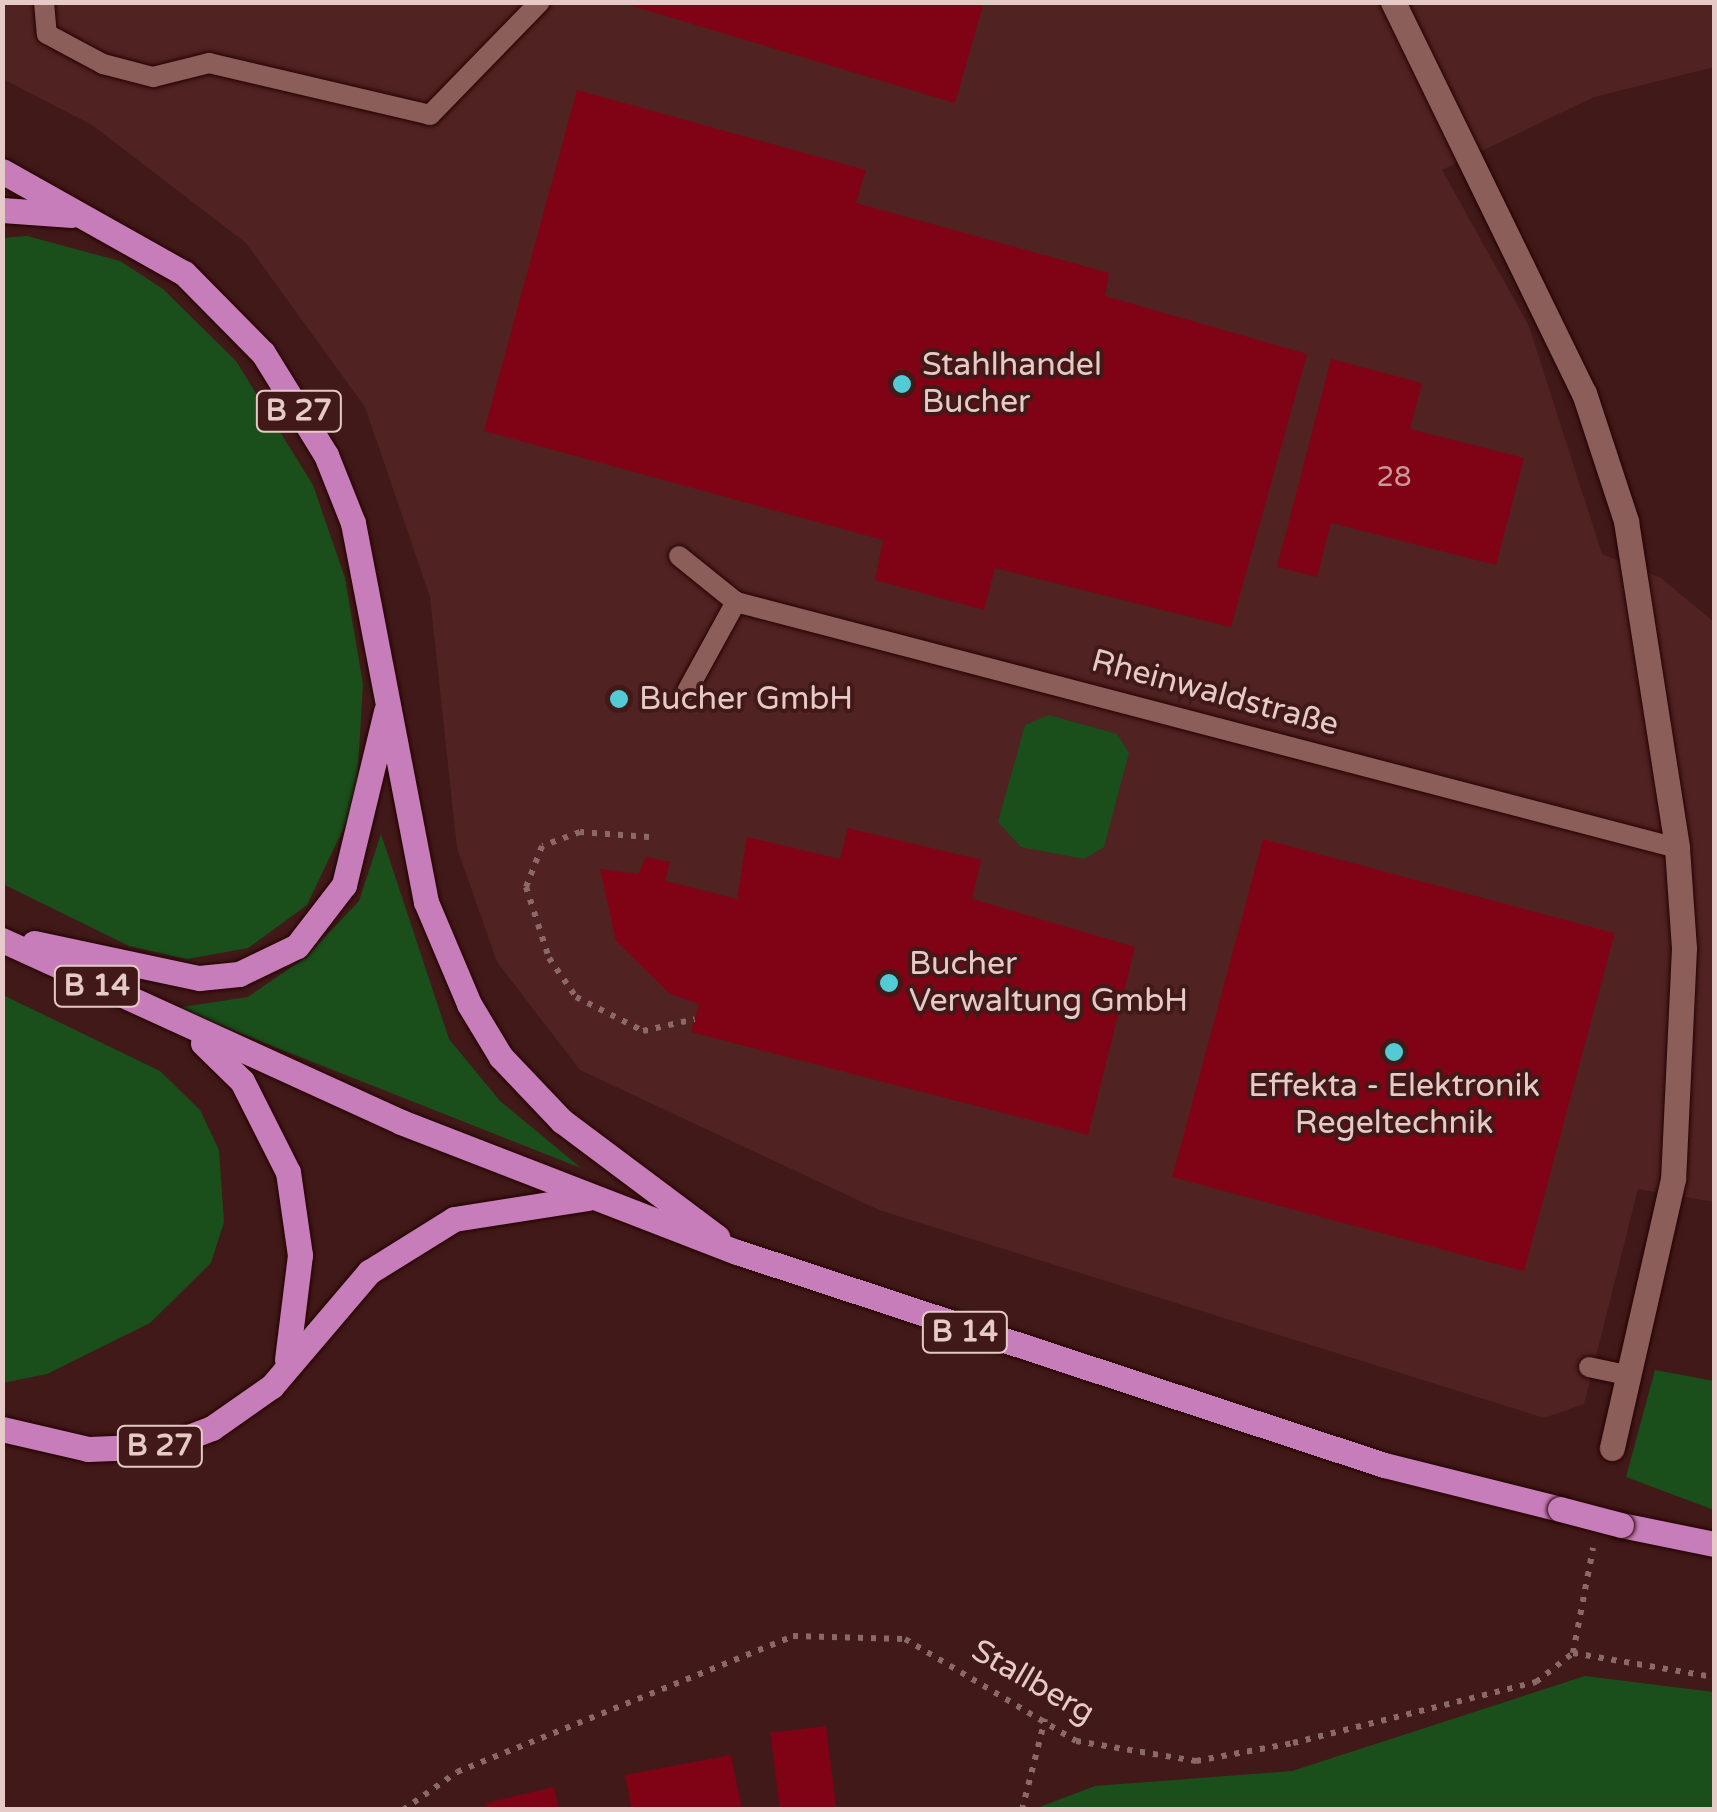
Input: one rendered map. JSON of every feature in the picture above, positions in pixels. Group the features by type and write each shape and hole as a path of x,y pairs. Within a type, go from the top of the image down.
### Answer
{"main road":[{"path":"2,171 77,215"},
{"name":"B 27","path":"2,210 77,215 184,273 281,380 353,522 389,696 358,850 344,885 297,946 238,974 199,978 2,937"},
{"path":"389,696 426,902 501,1058 562,1121 736,1252"},
{"name":"B 14","path":"2,937 192,1032 588,1198 736,1252 1384,1465 1620,1525 1714,1544"},
{"name":"B 14","path":"192,1032 242,1081 288,1172 300,1255 287,1359"},
{"name":"B 14","path":"287,1359 369,1272 454,1219 588,1198"},
{"name":"B 27","path":"2,1429 88,1449 165,1446 252,1403 287,1359"}],"street":[{"path":"1393,2 1584,392 1626,521 1677,848 1684,948 1674,1179 1612,1448"}],"lane":[{"path":"44,2 48,34 102,64 153,77 209,63 430,114 540,2"},
{"path":"679,556 736,602 687,691"},
{"name":"Rheinwaldstraße","path":"736,602 1677,848"},
{"path":"1589,1367 1627,1376"}],"path":[{"path":"649,837 580,832 542,846 526,887 549,958 576,997 644,1031 695,1018"},
{"path":"1594,1541 1573,1653 1714,1677"},
{"name":"Stallberg","path":"403,1810 458,1772 793,1636 904,1640 1046,1719 1076,1742 1196,1761 1536,1682 1573,1653"},
{"path":"1022,1810 1046,1719"}],"shaded area":[{"path":"2,3 1714,3 1714,67 1594,97 1442,170 1529,326 1602,554 1661,578 1714,622 1714,1202 1638,1189 1584,1404 1544,1418 879,1210 580,1070 497,962 457,848 430,597 365,407 246,243 92,125 3,79"}],"green space":[{"path":"27,236 120,261 163,289 236,361 313,485 345,578 363,684 356,802 307,905 248,948 187,959 129,946 3,884 2,238"},
{"path":"1049,715 1117,734 1129,753 1104,847 1084,859 1021,847 998,822 1025,725"},
{"path":"381,834 449,1039 500,1101 581,1168 176,1008 248,997 306,957 359,901"},
{"path":"3,995 160,1071 200,1110 219,1150 224,1222 211,1263 150,1323 47,1374 3,1383"},
{"path":"1655,1370 1714,1381 1714,1510 1626,1477"},
{"path":"1585,1676 1714,1692 1714,1809 1034,1809 1095,1786 1292,1771"}],"building":[{"path":"619,2 984,2 955,103"},
{"path":"577,90 866,170 856,203 1109,273 1105,296 1307,354 1231,627 995,568 984,610 875,580 883,540 484,431"},
{"path":"1331,359 1422,383 1410,429 1524,458 1496,565 1331,523 1317,577 1277,567"},
{"path":"848,828 981,860 972,899 1135,947 1088,1135 691,1032 699,1004 670,994 616,941 600,869 638,874 646,857 670,862 665,881 737,899 747,837 840,859"},
{"path":"1263,839 1615,933 1524,1271 1172,1177"},
{"path":"826,1726 836,1810 780,1810 770,1733"},
{"path":"731,1755 742,1810 632,1810 625,1775"},
{"path":"554,1787 559,1810 488,1810 486,1803"}],"place":[{"name":"Stahlhandel Bucher","path":"902,384"},
{"name":"Bucher GmbH","path":"619,699"},
{"name":"Bucher Verwaltung GmbH","path":"889,983"},
{"name":"Effekta - Elektronik Regeltechnik","path":"1394,1052"}]}
